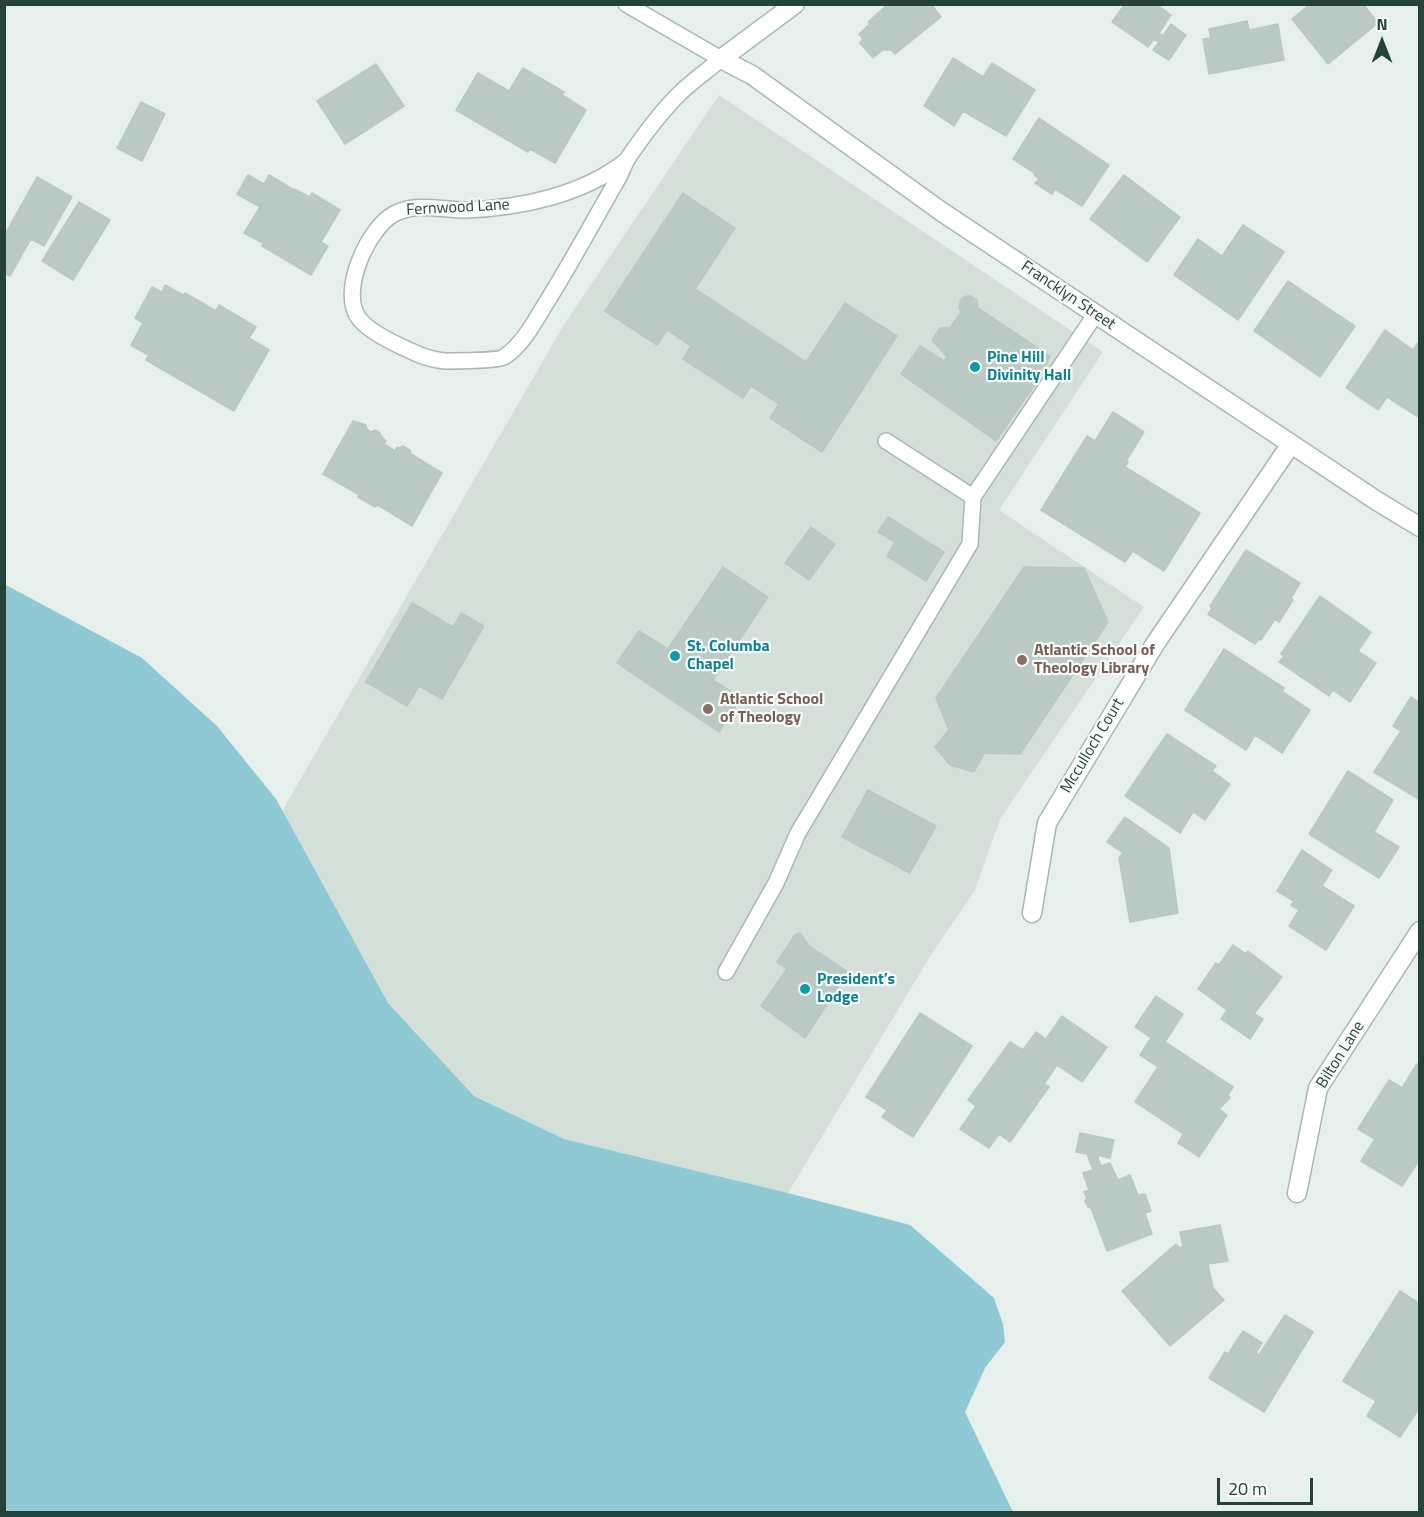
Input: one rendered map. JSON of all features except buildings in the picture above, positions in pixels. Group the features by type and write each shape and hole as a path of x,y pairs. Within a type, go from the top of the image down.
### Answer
{"street":[{"path":"721,59 795,4"},
{"name":"Francklyn Street","path":"721,59 752,75 942,212 1095,315 1419,527"},
{"name":"Mcculloch Court","path":"1032,913 1047,823 1155,644 1291,444"},
{"name":"Bilton Lane","path":"1297,1193 1318,1088 1419,931"}],"lane":[{"path":"626,4 721,59"},
{"name":"Fernwood Lane","path":"627,160 542,310 518,344 502,359 445,361 429,358 381,336 364,325 358,317 353,308 352,297 363,253 370,237 380,224 395,213 411,208 466,210 505,207 542,200 609,175 627,160 679,94 721,59"},
{"path":"726,972 776,883 798,833 970,544 973,497 1095,315"},
{"path":"886,441 973,497"}],"shaded area":[{"name":"Atlantic School of Theology","path":"719,95 1103,352 999,510 1144,607 1000,819 975,890 929,958 788,1193 564,1139 474,1096 388,1003 282,811 565,323"}],"water":[{"path":"4,584 142,658 217,726 276,799 388,1003 474,1096 564,1139 910,1225 994,1298 1003,1324 1005,1342 985,1368 965,1412 1013,1512 5,1512"}],"place":[{"name":"Pine Hill Divinity Hall","path":"975,367"},
{"name":"St. Columba Chapel","path":"675,656"},
{"name":"Atlantic School of Theology Library","path":"1022,660"},
{"name":"Atlantic School of Theology","path":"708,709"},
{"name":"President’s Lodge","path":"805,989"}]}
